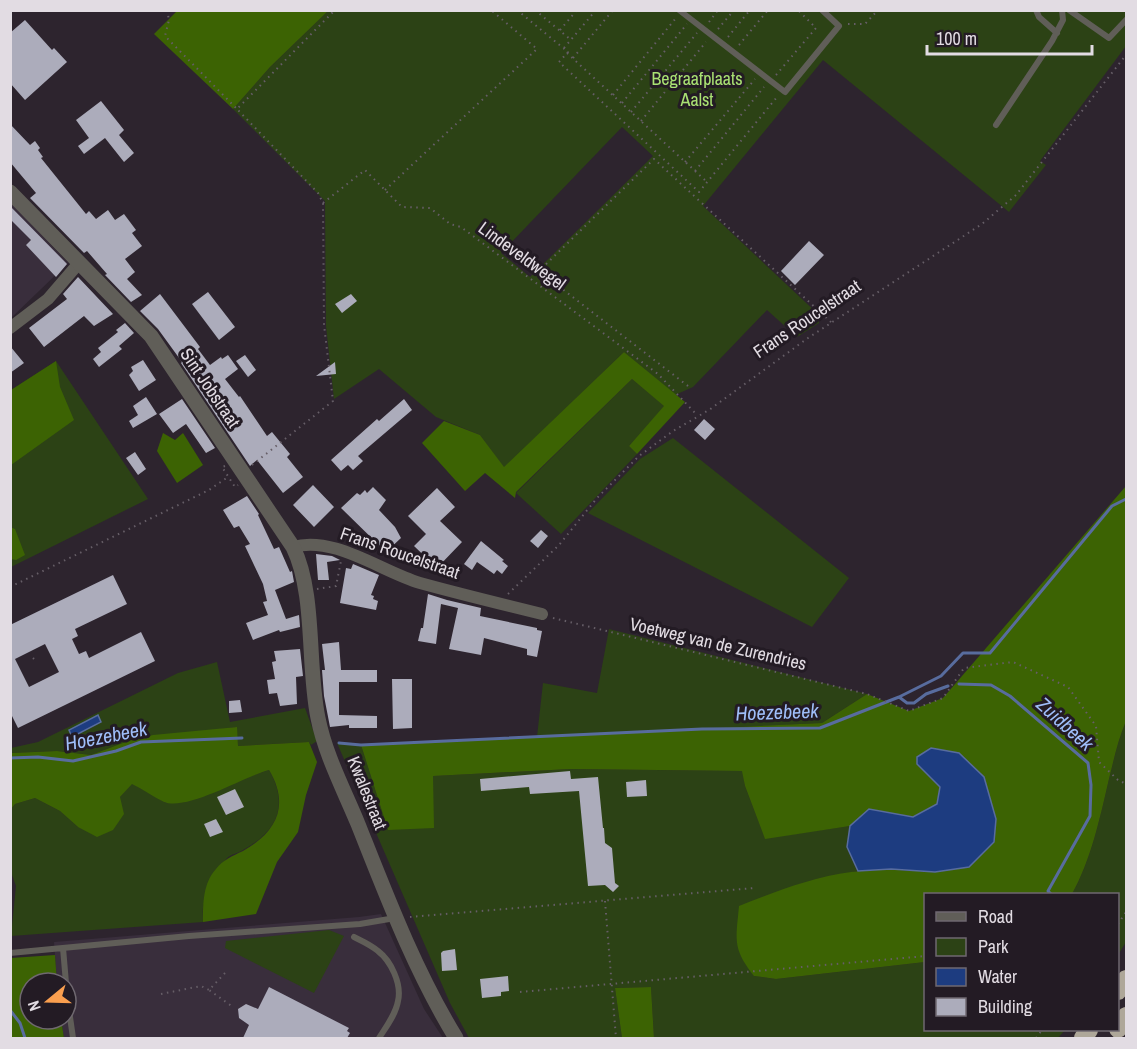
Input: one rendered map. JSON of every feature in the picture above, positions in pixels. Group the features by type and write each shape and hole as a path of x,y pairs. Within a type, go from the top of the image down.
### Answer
{"street":[{"name":"Sint Jobstraat","path":"10,192 151,336 236,475 293,548"},
{"path":"10,328 48,299 80,263"},
{"name":"Frans Roucelstraat","path":"293,548 313,544 344,551 417,582 542,614"},
{"name":"Kwalestraat","path":"293,548 301,566 305,591 320,727 396,918 434,1003 456,1038"}],"lane":[{"path":"680,11 785,92 839,26 822,10"},
{"path":"1036,10 1057,33"},
{"path":"996,125 1057,33 1063,20 1062,10"},
{"path":"1069,10 1109,38 1126,20"},
{"path":"10,953 360,924 396,918"},
{"path":"354,937 384,956 399,989 398,1001 393,1014 379,1038"},
{"path":"63,948 65,971"}],"path":[{"path":"10,587 236,475 333,401 324,325 323,203 318,193 165,36 169,20 167,10"},
{"path":"237,109 335,10"},
{"path":"385,190 537,49 491,10"},
{"path":"516,10 564,48 707,182"},
{"path":"535,10 571,40"},
{"path":"560,30 577,10"},
{"path":"564,48 596,10"},
{"path":"573,58 613,10"},
{"path":"631,112 718,10"},
{"path":"641,121 734,10"},
{"path":"722,43 750,10"},
{"path":"733,52 768,10"},
{"path":"695,171 816,28 798,10"},
{"path":"839,26 865,24 878,10"},
{"path":"613,95 680,11"},
{"path":"622,103 691,20"},
{"path":"567,53 559,62 699,192 783,90"},
{"name":"Frans Roucelstraat","path":"495,602 513,591 545,556 559,545 597,498 639,456 697,415 709,410 832,323 982,224 1016,195 1126,55"},
{"path":"686,162 760,72"},
{"path":"688,386 539,271 654,159 832,323"},
{"name":"Lindeveldwegel","path":"323,203 365,170 402,207 430,208 450,224 461,227 658,374 697,415"},
{"path":"305,591 336,586 344,551"},
{"name":"Voetweg van de Zurendries","path":"542,614 564,622 867,694 909,711 943,698 964,668 1013,662 1068,687 1095,726 1099,762 1118,780 1126,784"},
{"path":"396,918 754,888"},
{"path":"605,901 616,1038"},
{"path":"520,992 924,956"},
{"path":"209,990 225,973"},
{"path":"161,994 201,986 233,1007"}],"shaded area":[{"path":"11,203 68,263 11,318"},
{"path":"381,914 424,1009 443,1038 64,1038 63,1031 78,1031 78,971 56,971 54,942"}],"green space":[{"path":"177,11 328,11 270,67 233,109 154,34"},
{"name":"Begraafplaats Aalst","path":"328,11 1126,11 1126,46 1040,161 1046,165 1009,212 823,60 703,206 819,315 819,323 797,337 767,310 693,387 675,395 624,352 504,468 480,435 436,417 379,369 334,399 326,326 325,201 233,109 270,67","holes":["622,127 653,156 530,277 501,253"]},
{"path":"624,352 685,402 637,454 629,446 664,406 632,379 516,492 515,498 485,473 465,491 422,443 444,421 480,435 504,467"},
{"path":"56,361 148,499 11,567 11,390"},
{"path":"56,361 60,387 74,420 11,465 11,390"},
{"path":"632,379 665,406 629,446 637,454 561,534 516,493"},
{"path":"163,433 175,440 183,433 203,465 177,483 157,451"},
{"path":"673,438 849,578 812,627 588,513 640,459"},
{"path":"1126,486 1126,721 1085,867 1073,893 924,893 924,962 776,979 754,976 742,958 737,943 739,906 836,874 882,870 935,872 996,819 917,764 940,787 937,804 913,817 869,809 850,826 765,839 745,786 742,771 571,769 433,776 434,828 388,830 361,745 822,723 867,694 909,711 943,698"},
{"path":"10,527 15,529 25,555 16,560 11,559"},
{"path":"609,629 867,694 822,723 537,737 543,683 597,693"},
{"path":"217,662 230,722 305,708 317,741 311,745 309,742 238,746 236,727 128,741 91,755 57,751 11,753 11,748 38,742 178,673"},
{"path":"1126,721 1126,942 1119,953 1119,893 1073,893 1085,867 1094,838"},
{"path":"237,727 238,746 309,742 317,762 306,795 298,832 277,862 256,914 203,922 205,894 212,875 225,861 255,844 272,826 277,816 279,795 269,770 187,802 164,802 132,784 120,797 124,814 113,830 97,837 78,827 60,811 35,798 15,804 11,809 11,753 57,751 91,755 128,741 153,735"},
{"path":"337,743 361,745 388,830 432,776 571,769 743,771 745,786 765,838 850,826 847,847 858,871 817,879 754,976 776,979 924,962 924,1031 1064,1031 1058,1038 654,1038 651,987 615,988 622,1038 469,1038 450,1003"},
{"path":"269,770 278,795 277,816 272,826 255,843 225,861 204,904 203,922 11,936 16,886 11,872 10,810 15,804 35,798 60,811 78,827 120,797 132,783 166,803"},
{"path":"329,930 344,936 314,993 225,948 226,941"},
{"path":"55,955 56,971 18,971 18,1031 63,1031 64,1038 11,1038 11,958"},
{"path":"651,987 654,1038 622,1038 615,988"}],"water":[{"path":"98,715 101,722 72,737 69,730"},
{"path":"931,748 959,753 984,777 996,819 994,842 969,867 935,872 891,869 858,871 847,847 850,826 869,809 913,817 937,804 940,787 917,764 917,757"}],"building":[{"path":"25,20 52,50 54,48 67,62 25,100 10,83 10,33"},
{"path":"101,101 124,130 119,135 134,153 124,162 105,138 84,154 78,146 89,138 76,120"},
{"path":"10,124 30,145 35,141 40,148 38,150 43,157 41,158 86,214 89,211 96,219 108,210 115,220 124,214 136,230 132,233 142,246 125,259 135,272 127,279 142,295 131,302 105,275 107,274 87,251 84,253 30,198 36,193 10,162"},
{"path":"10,206 67,264 56,277 26,245 31,240 10,219"},
{"path":"809,241 824,255 795,285 781,271"},
{"path":"78,277 113,314 94,326 84,316 44,347 29,328 67,299 63,294"},
{"path":"208,292 235,327 219,340 192,304"},
{"path":"160,294 200,347 198,349 210,365 228,355 238,369 225,379 240,396 267,436 272,432 290,454 287,457 303,477 283,493 257,460 250,466 182,362 158,329 140,311"},
{"path":"351,294 357,301 342,313 335,304"},
{"path":"125,323 134,333 119,346 122,349 99,367 93,359 101,352 98,348 118,332 116,330"},
{"path":"10,346 24,363 10,373"},
{"path":"245,355 256,370 248,377 236,361"},
{"path":"143,360 156,380 139,391 129,375 133,371 131,367"},
{"path":"335,362 336,374 316,376"},
{"path":"146,397 157,414 133,428 129,421 138,415 133,406"},
{"path":"182,399 215,448 206,453 186,424 173,433 159,414"},
{"path":"404,399 412,410 358,456 363,461 353,470 348,465 341,471 331,460 377,419 379,421"},
{"path":"704,419 715,429 705,440 694,430"},
{"path":"135,452 146,469 138,475 126,458"},
{"path":"313,485 334,507 314,527 293,505"},
{"path":"373,487 386,500 379,510 395,527 401,538 386,552 341,508 357,493 360,495 365,490 367,493"},
{"path":"437,488 455,507 440,521 462,542 437,568 414,546 426,534 408,516"},
{"path":"247,496 259,514 274,549 279,547 290,572 292,571 294,582 275,590 286,619 299,615 300,627 280,632 279,630 253,640 246,623 268,615 263,602 267,601 263,584 245,546 250,544 239,526 234,528 223,510"},
{"path":"541,530 548,536 538,548 530,541"},
{"path":"481,541 508,566 502,574 497,570 494,574 477,562 472,570 464,564"},
{"path":"316,554 332,556 340,560 327,562 329,580 318,580"},
{"path":"353,564 379,575 371,595 378,601 376,610 340,603 346,568 351,569"},
{"path":"113,575 127,604 75,629 78,636 72,639 79,654 86,651 89,658 141,632 155,661 18,728 10,712 10,625","holes":["45,644 59,672 29,687 15,659"]},
{"path":"428,594 481,608 480,616 537,628 542,631 537,657 527,655 527,649 484,638 481,655 449,649 458,608 441,604 436,644 418,641 421,628 423,628"},
{"path":"339,642 341,670 377,670 377,682 339,682 339,715 377,716 377,728 349,728 349,725 330,727 324,696 322,670 325,670 322,644"},
{"path":"300,649 303,676 296,677 297,704 280,706 277,693 269,694 267,680 275,679 272,662 276,661 274,651"},
{"path":"392,679 412,679 412,728 393,729"},
{"path":"240,700 242,712 229,713 229,701"},
{"path":"570,771 571,779 598,777 605,843 612,848 615,883 619,886 613,892 605,885 588,886 579,791 530,794 529,787 481,791 480,779"},
{"path":"646,780 647,796 627,797 626,782"},
{"path":"235,789 244,807 226,815 217,797"},
{"path":"216,819 223,832 210,837 204,824"},
{"path":"455,949 457,970 442,971 441,953"},
{"path":"508,976 509,991 501,992 501,996 482,998 480,979"},
{"path":"269,987 349,1028 347,1031 350,1033 347,1038 243,1038 249,1025 239,1018 238,1009 246,1004 258,1009"}],"waterway":[{"name":"Hoezebeek","path":"339,743 361,745 702,729 820,728 899,697 941,676 963,653 990,653 1112,506 1126,499"},
{"name":"Zuidbeek","path":"959,684 991,685 1010,696 1088,763 1091,785 1090,816 1048,891 1050,893"},
{"name":"Zuidbeek","path":"899,697 907,703 914,703 926,694 948,686"},
{"name":"Hoezebeek","path":"10,758 38,757 73,761 116,751 141,742 242,738"},
{"path":"10,1010 20,1023 25,1038"}]}
